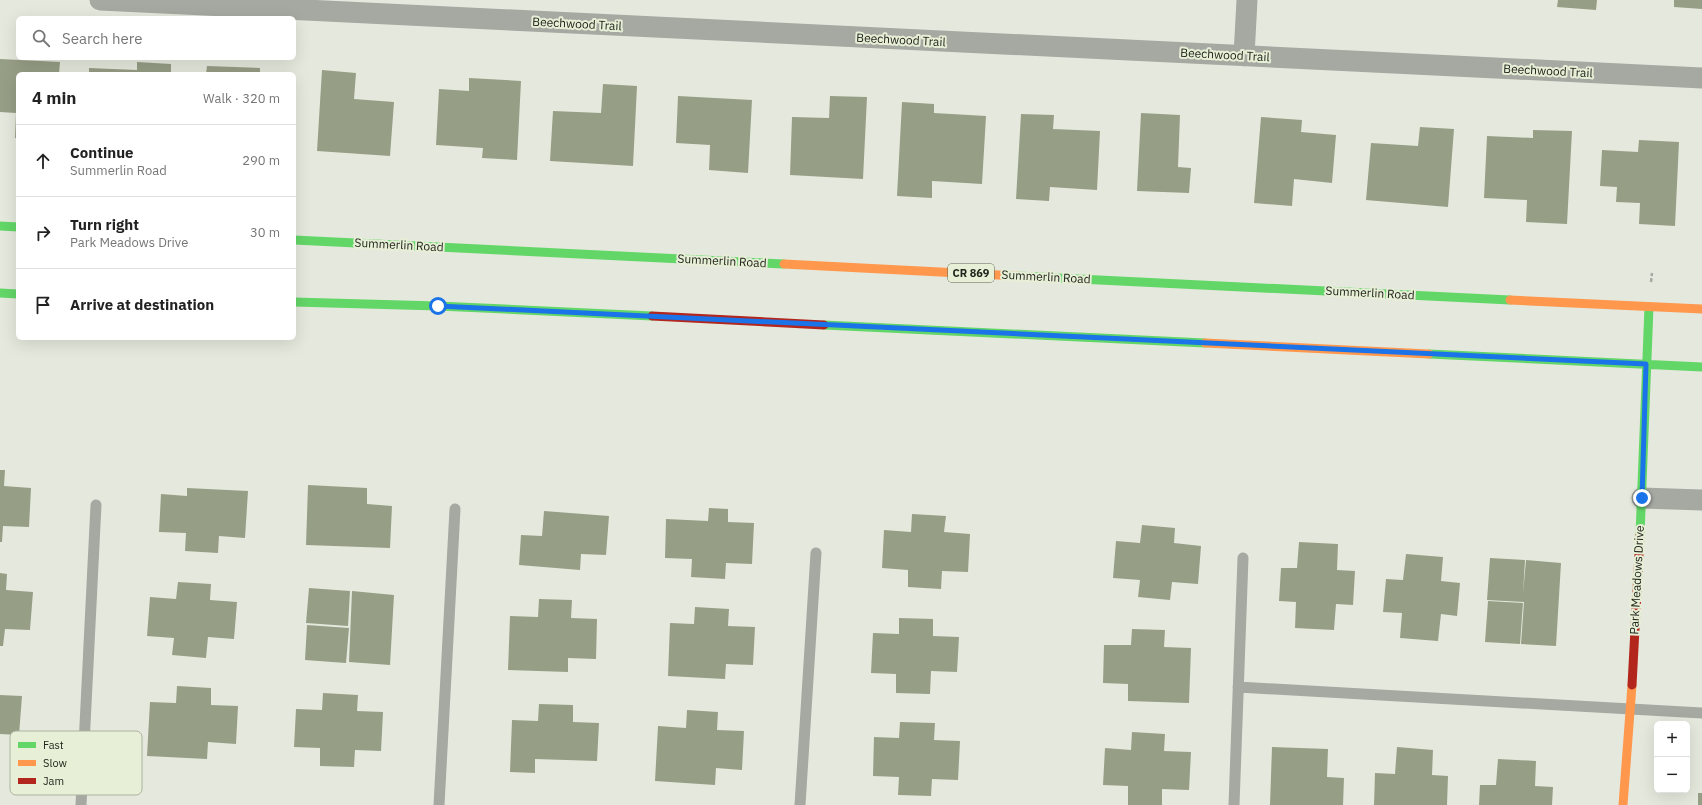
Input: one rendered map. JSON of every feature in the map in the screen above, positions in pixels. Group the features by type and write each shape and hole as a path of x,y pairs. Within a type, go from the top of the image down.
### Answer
{"main road":[{"path":"0,226 16,227"},
{"name":"Summerlin Road","path":"296,240 1702,309"},
{"path":"0,293 16,294"},
{"path":"296,302 438,306 1702,367"},
{"name":"Park Meadows Drive","path":"1623,805 1637,610 1649,307"}],"street":[{"name":"Beechwood Trail","path":"100,0 1069,49 1702,78"},
{"path":"1244,56 1247,0"},
{"path":"1642,498 1702,500"}],"lane":[{"path":"85,731 96,505"},
{"path":"439,805 455,509"},
{"path":"800,805 816,553"},
{"path":"1234,805 1243,558"},
{"path":"1238,687 1702,713"},
{"path":"82,795 82,805"}],"building":[{"path":"1558,0 1597,0 1596,10 1557,7"},
{"path":"1674,0 1702,0 1702,9 1674,7"},
{"path":"0,59 60,62 59,72 16,72 16,113 0,112"},
{"path":"137,62 171,64 171,72 89,72 89,68 137,70"},
{"path":"207,66 260,68 260,72 206,72"},
{"path":"322,70 356,73 354,99 394,102 390,156 317,151"},
{"path":"469,78 521,81 517,160 482,158 483,148 436,145 439,89 469,91"},
{"path":"603,84 637,86 633,166 550,161 553,111 601,113"},
{"path":"678,96 752,100 748,173 709,170 710,145 676,143"},
{"path":"830,96 867,97 863,179 790,175 792,117 829,118"},
{"path":"902,102 934,104 934,113 986,116 982,184 932,181 932,198 897,196"},
{"path":"16,113 16,138 15,138"},
{"path":"1141,113 1180,115 1178,167 1191,168 1189,193 1137,191"},
{"path":"1021,114 1054,115 1053,129 1100,131 1097,190 1050,187 1049,201 1016,199"},
{"path":"1261,117 1302,120 1301,132 1336,135 1332,183 1294,179 1292,206 1254,203"},
{"path":"1420,127 1454,129 1448,207 1366,200 1371,143 1418,146"},
{"path":"1533,130 1572,131 1567,224 1526,222 1527,200 1484,198 1487,136 1533,138"},
{"path":"1639,140 1679,142 1675,226 1639,224 1640,203 1616,202 1617,187 1600,186 1602,150 1638,152"},
{"path":"0,470 5,470 4,486 31,488 29,527 3,526 2,542 0,542"},
{"path":"308,485 367,488 367,504 392,506 390,548 306,545"},
{"path":"187,488 248,491 245,538 219,536 218,553 185,551 186,533 159,532 161,494 187,496"},
{"path":"709,508 728,509 728,522 754,523 752,564 726,563 725,579 691,577 692,559 665,558 666,519 708,521"},
{"path":"544,511 609,516 606,555 581,554 580,570 519,565 521,535 542,536"},
{"path":"912,514 946,516 944,532 970,534 968,572 942,571 941,589 908,587 908,570 882,568 884,530 911,532"},
{"path":"1142,525 1175,528 1174,543 1201,546 1198,584 1172,582 1170,600 1138,597 1140,580 1113,578 1116,541 1140,543"},
{"path":"1299,542 1338,544 1337,570 1355,571 1353,605 1336,604 1334,630 1295,628 1296,602 1279,601 1281,568 1297,568"},
{"path":"1406,554 1443,557 1441,581 1460,583 1457,616 1441,614 1438,641 1400,638 1402,613 1383,612 1386,579 1403,580"},
{"path":"1490,558 1525,560 1523,594 1526,560 1561,563 1556,646 1521,644 1524,602 1487,600"},
{"path":"0,573 7,574 6,590 33,592 30,630 5,629 3,646 0,646"},
{"path":"178,582 211,584 210,600 237,602 234,639 208,637 206,658 172,655 174,638 147,636 150,597 176,599"},
{"path":"309,588 350,591 348,626 306,623"},
{"path":"352,591 394,595 390,665 349,662"},
{"path":"539,599 572,600 571,618 597,619 596,659 568,658 568,672 508,670 510,616 538,617"},
{"path":"1488,601 1523,603 1520,644 1485,642"},
{"path":"695,607 729,609 728,626 755,627 753,665 726,664 725,679 668,676 670,623 694,624"},
{"path":"899,618 933,619 933,636 959,637 957,672 931,671 930,694 896,693 896,674 871,673 873,633 899,634"},
{"path":"307,625 349,628 346,663 305,660"},
{"path":"1132,629 1165,630 1164,647 1191,648 1189,703 1128,701 1128,684 1103,683 1104,645 1131,645"},
{"path":"177,686 211,688 211,705 238,706 236,744 208,742 207,759 147,756 150,702 176,703"},
{"path":"323,693 358,695 357,711 383,712 381,751 355,750 354,767 320,766 320,748 294,747 296,709 322,710"},
{"path":"0,695 22,696 19,731 10,731 10,735 0,734"},
{"path":"539,704 573,705 573,722 599,723 597,761 535,759 535,773 510,772 512,720 538,721"},
{"path":"687,710 718,712 717,730 744,731 742,770 716,768 715,785 655,781 658,726 686,728"},
{"path":"900,722 935,723 934,740 960,741 958,780 932,779 931,796 898,795 899,777 873,776 874,737 899,738"},
{"path":"1132,732 1165,734 1164,751 1191,752 1189,790 1162,789 1162,805 1128,805 1128,786 1103,785 1105,748 1131,750"},
{"path":"1272,747 1328,749 1327,777 1344,778 1343,805 1270,805"},
{"path":"1397,747 1433,750 1432,775 1448,776 1447,805 1374,805 1375,773 1395,774"},
{"path":"1498,759 1536,761 1535,786 1553,787 1552,805 1479,805 1480,785 1496,785"},
{"path":"1698,793 1702,793 1702,805 1698,805"}],"traffic: fast":[{"path":"0,226 16,227"},
{"path":"296,240 784,264"},
{"path":"1018,276 1510,300"},
{"path":"0,293 16,294"},
{"path":"296,302 438,306 652,316"},
{"path":"1640,535 1649,307"},
{"path":"824,325 1205,343"},
{"path":"1429,354 1702,367"}],"traffic: slow":[{"path":"784,264 1018,276"},
{"path":"1510,300 1702,309"},
{"path":"1205,343 1429,354"},
{"path":"1623,805 1632,685"}],"traffic: jam":[{"path":"652,316 824,325"},
{"path":"1632,685 1640,535"}],"route":[{"path":"438,306 1646,364 1642,498"}]}
